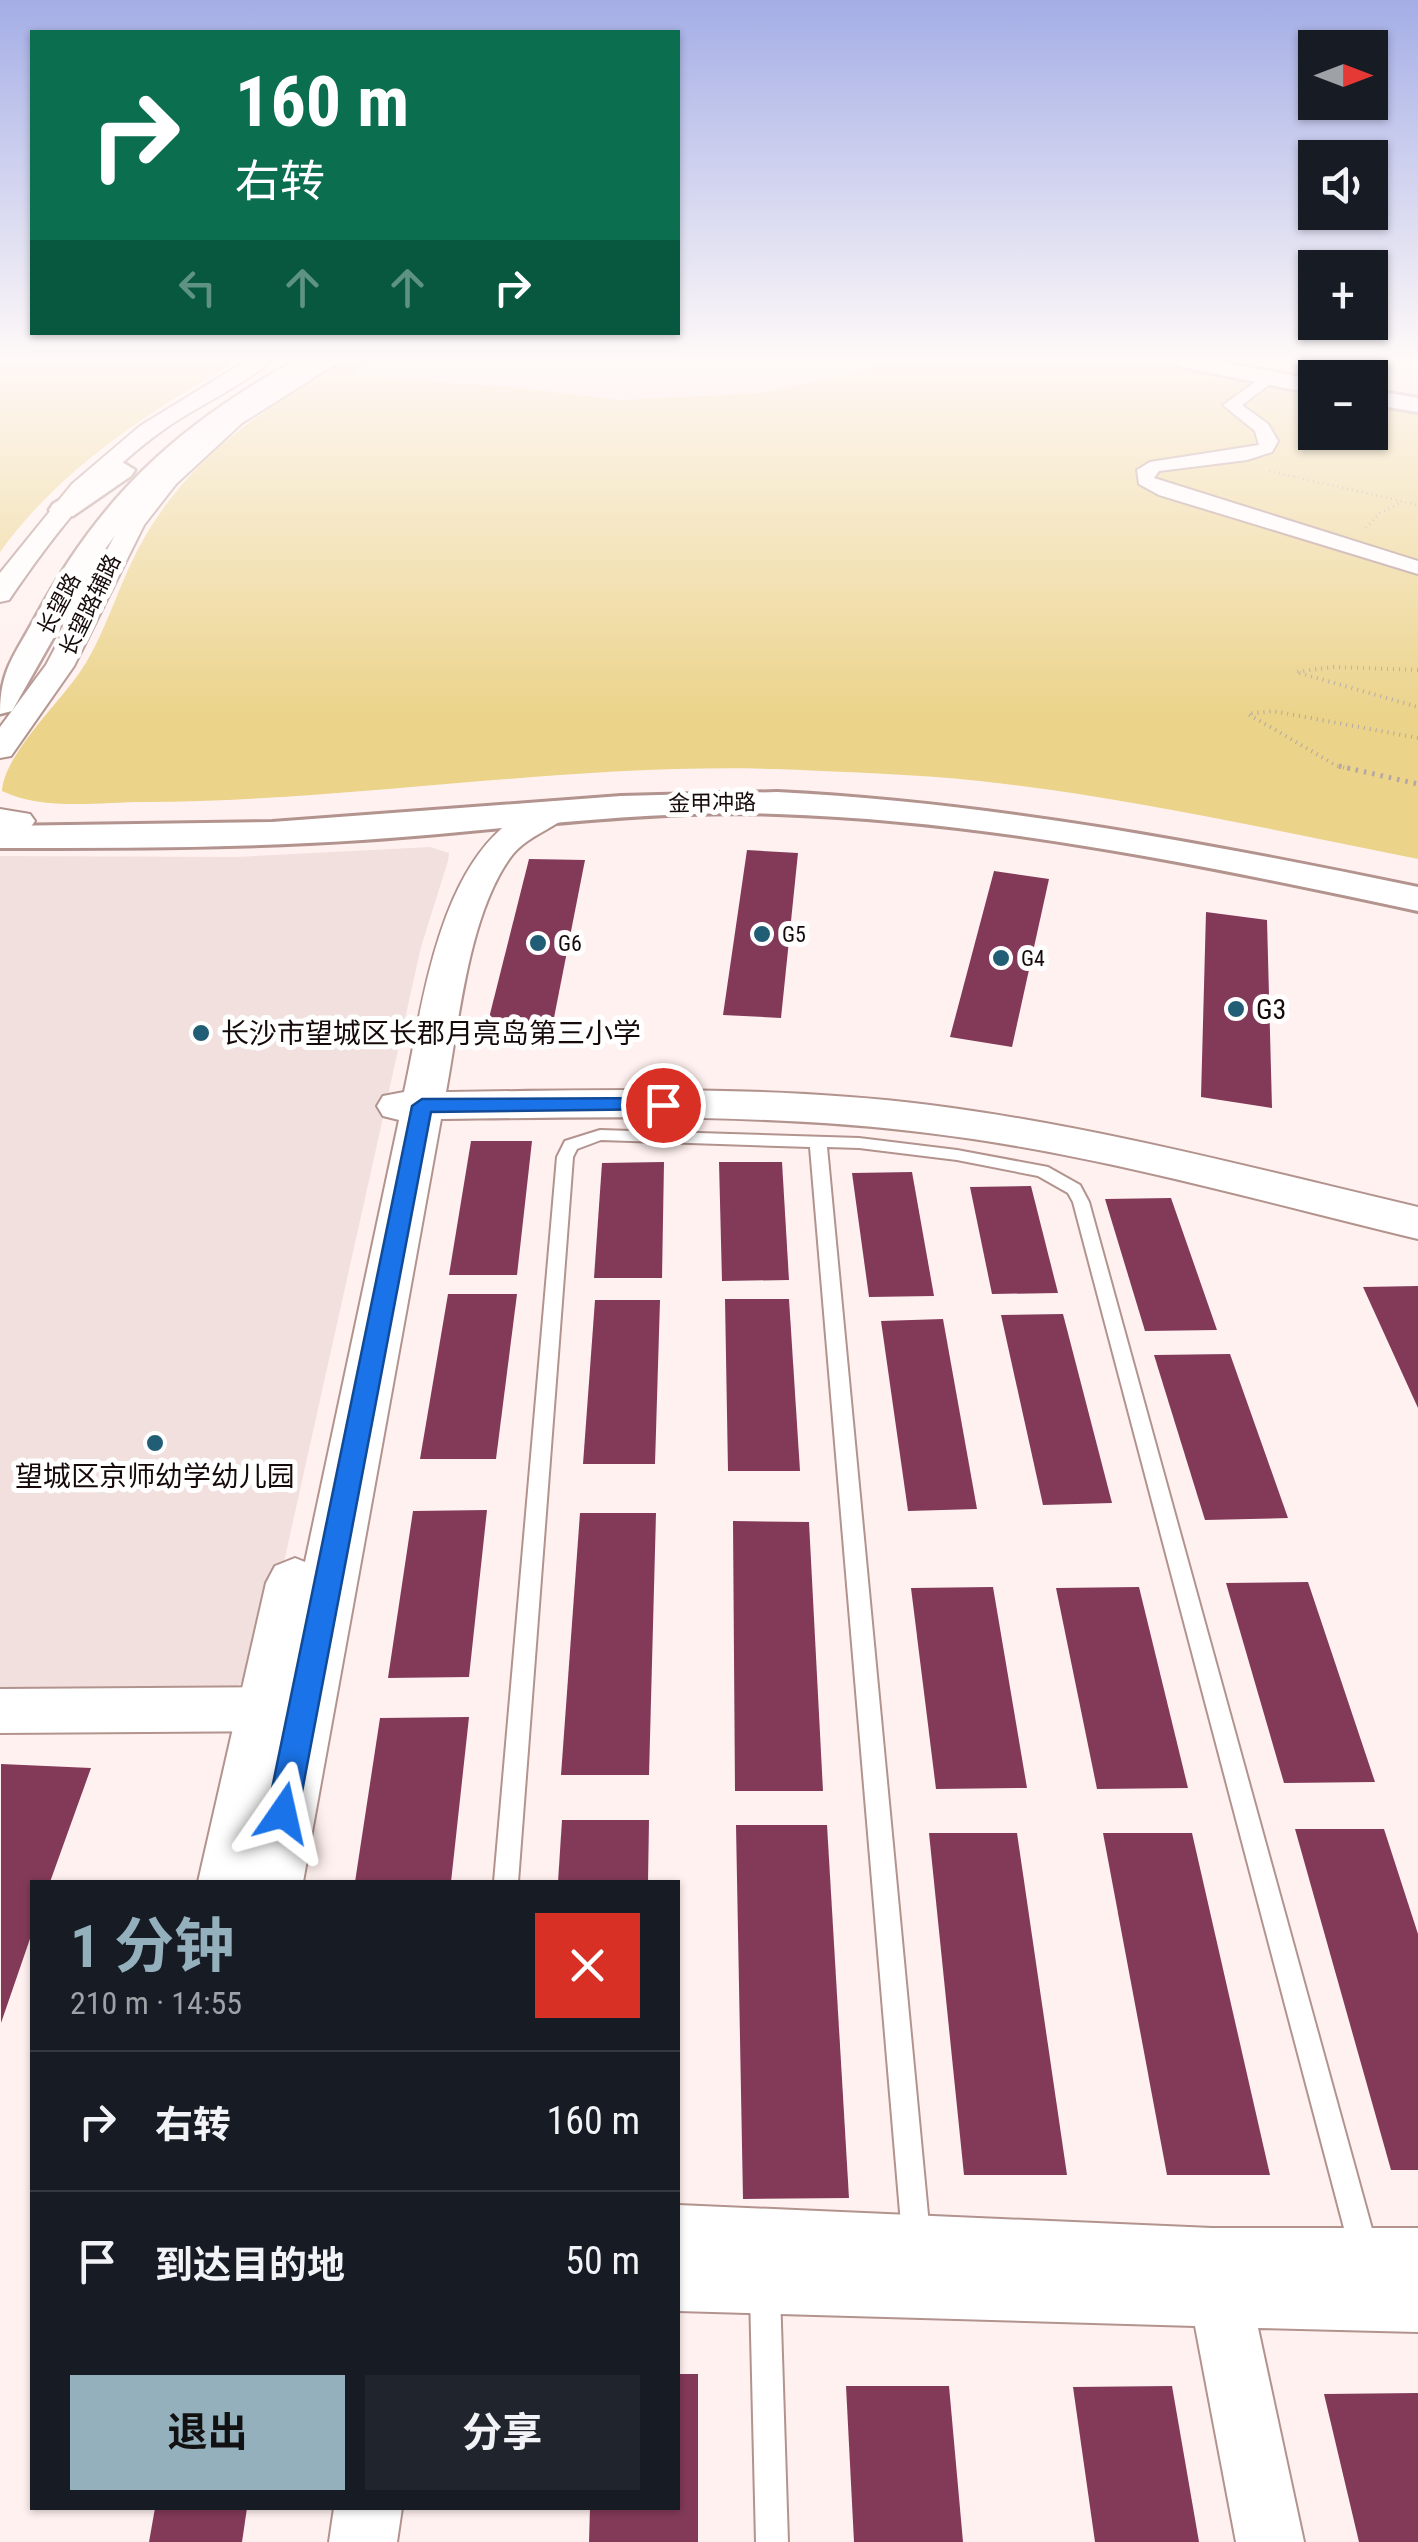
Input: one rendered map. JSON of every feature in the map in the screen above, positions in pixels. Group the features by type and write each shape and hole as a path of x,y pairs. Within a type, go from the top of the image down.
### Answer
{"main road":[{"path":"63,510 108,480"},
{"name":"长望路","path":"5,609 114,480"},
{"name":"长望路","path":"0,704 106,524 149,480"},
{"path":"106,524 167,480"},
{"name":"金甲冲路","path":"4,829 289,819 655,791 836,792 1059,815 1418,884"},
{"name":"金甲冲路","path":"4,829 224,836 554,811 774,803 971,817 1121,839 1418,899"}],"street":[{"path":"5,609 21,559 91,480"},
{"name":"长望路辅路","path":"0,749 60,666 132,523 167,480"},
{"path":"1145,480 1166,491 1418,568"},
{"path":"412,1096 458,944 494,854 520,824 554,811"},
{"path":"233,1880 285,1709 412,1096 434,959 474,854 469,836 434,823"},
{"path":"412,1096 785,1088 936,1102 1125,1133 1418,1201"},
{"path":"412,1096 782,1106 914,1118 1120,1152 1418,1223"},
{"path":"0,1711 285,1709"},
{"path":"270,1880 285,1709"},
{"path":"680,2237 764,2260 1395,2280"},
{"path":"680,2280 764,2260"},
{"path":"1216,2277 1270,2542"},
{"path":"364,2542 368,2510"}],"lane":[{"path":"506,1880 566,1157 571,1145 600,1136 818,1141 958,1155 1042,1172 1074,1189 1081,1202 1395,2280"},
{"path":"818,1141 920,2266"},
{"path":"764,2260 772,2542"}],"path":[{"path":"1312,480 1418,504"},
{"path":"1363,550 1360,540 1370,521 1401,503"},
{"path":"1418,670 1334,667 1296,672 1418,707"},
{"path":"1418,738 1273,710 1248,714 1337,766 1418,784"}],"shaded area":[{"path":"0,480 66,480 24,522 0,552"},
{"path":"187,480 1418,480 1418,859 1090,796 980,781 853,772 618,771 302,796 91,804 35,801 2,791 22,746 89,657 126,574 161,512"},
{"path":"430,847 449,853 448,861 421,947 265,1647 251,1677 224,1694 0,1699 0,856 237,857"}],"building":[{"name":"G5","path":"747,850 798,853 781,1018 723,1015"},
{"name":"G6","path":"529,859 585,860 552,1028 487,1026"},
{"name":"G4","path":"994,871 1049,879 1012,1047 950,1037"},
{"name":"G3","path":"1206,912 1267,920 1272,1108 1201,1097"},
{"path":"471,1141 532,1141 517,1275 449,1275"},
{"path":"664,1162 662,1278 594,1278 602,1163"},
{"path":"719,1162 782,1162 789,1280 722,1281"},
{"path":"912,1172 934,1296 869,1297 852,1173"},
{"path":"1031,1186 1058,1293 992,1294 970,1187"},
{"path":"1171,1198 1217,1330 1145,1331 1105,1199"},
{"path":"1418,1286 1418,1408 1363,1287"},
{"path":"448,1294 517,1294 496,1459 420,1459"},
{"path":"725,1299 789,1299 800,1471 728,1471"},
{"path":"595,1300 660,1300 655,1464 583,1464"},
{"path":"1063,1314 1112,1503 1043,1505 1001,1315"},
{"path":"943,1319 977,1509 908,1511 881,1321"},
{"path":"1230,1354 1288,1518 1205,1520 1154,1355"},
{"path":"487,1510 469,1677 388,1678 413,1511"},
{"path":"580,1513 656,1513 649,1775 561,1775"},
{"path":"733,1521 809,1522 823,1791 735,1791"},
{"path":"1308,1582 1375,1782 1284,1783 1226,1583"},
{"path":"993,1587 1027,1788 936,1789 911,1588"},
{"path":"1139,1587 1188,1788 1097,1789 1056,1588"},
{"path":"469,1717 451,1880 355,1880 380,1718"},
{"path":"1,1764 91,1768 51,1880 30,1880 30,1939 1,2023"},
{"path":"562,1820 649,1820 648,1880 558,1880"},
{"path":"736,1825 827,1825 849,2198 743,2199"},
{"path":"1295,1829 1384,1829 1418,1934 1418,2170 1391,2170"},
{"path":"929,1833 1017,1833 1067,2175 964,2175"},
{"path":"1103,1833 1192,1833 1270,2175 1167,2175"},
{"path":"680,2374 698,2374 698,2542 589,2542 590,2510 680,2510"},
{"path":"846,2386 949,2386 963,2542 854,2542"},
{"path":"1172,2386 1199,2542 1095,2542 1073,2387"},
{"path":"1418,2393 1418,2542 1359,2542 1324,2394"},
{"path":"155,2510 247,2510 242,2542 149,2542"}],"place":[{"name":"G5","path":"762,934"},
{"name":"G6","path":"538,943"},
{"name":"G4","path":"1001,958"},
{"name":"G3","path":"1236,1009"},
{"name":"长沙市望城区长郡月亮岛第三小学","path":"201,1033"},
{"name":"望城区京师幼学幼儿园","path":"155,1443"}],"route":[{"path":"283,1813 422,1106 663,1105"}]}
